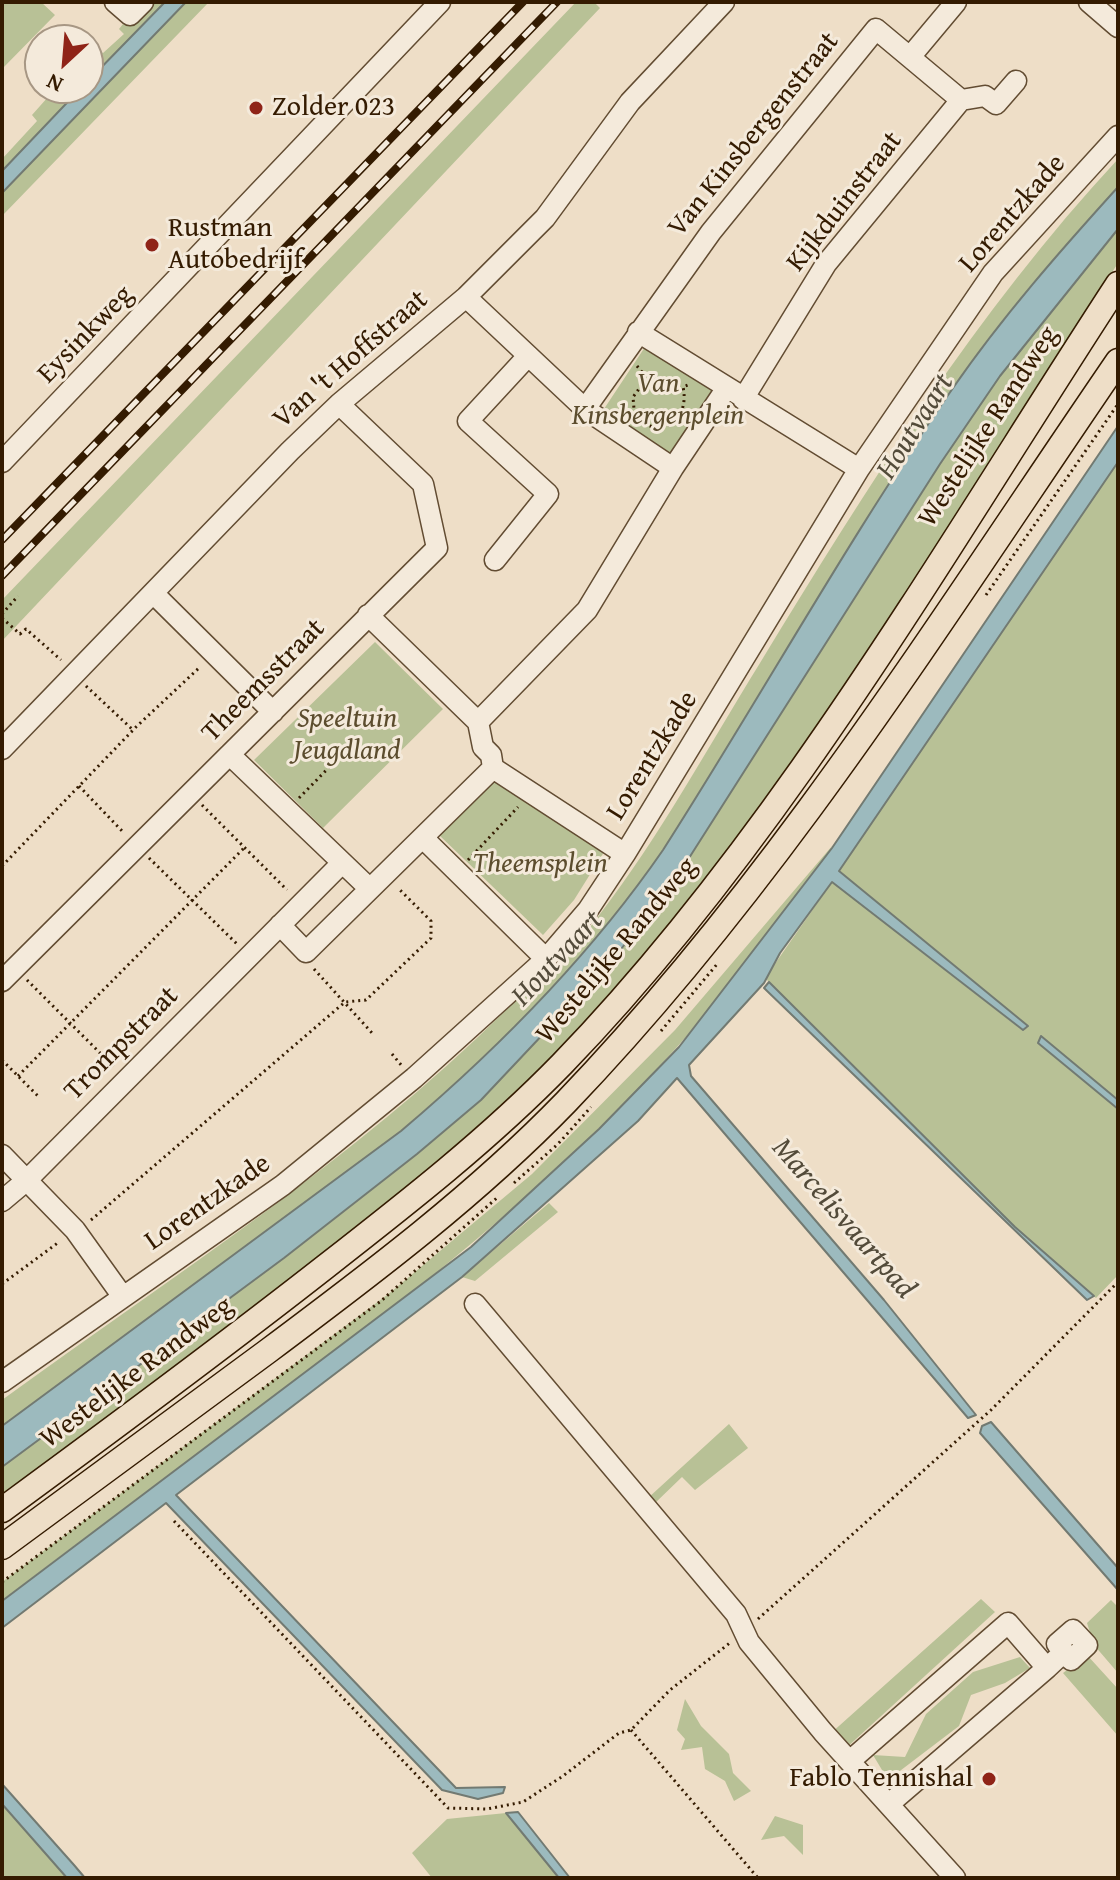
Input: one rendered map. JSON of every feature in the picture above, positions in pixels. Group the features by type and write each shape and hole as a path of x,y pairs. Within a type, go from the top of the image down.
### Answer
{"main road":[{"name":"Westelijke Randweg","path":"2,1510 205,1361 439,1179 571,1054 672,942 770,812 860,680 1118,284"},
{"name":"Westelijke Randweg","path":"2,1547 340,1297 464,1197 563,1105 671,987 804,819 1118,361"}],"street":[{"name":"Eysinkweg","path":"2,462 25,427 440,2"},
{"name":"Van 't Hoffstraat","path":"2,749 339,404 466,297 545,218 630,102 724,2"},
{"path":"956,2 910,57 961,100 985,96 996,104 1016,81"},
{"path":"1089,2 1118,27"},
{"name":"Van Kinsbergenstraat","path":"638,332 711,232 876,29 910,57"},
{"name":"Kijkduinstraat","path":"735,394 826,264 961,100"},
{"name":"Lorentzkade","path":"2,1382 283,1185 414,1078 546,959 588,910 625,854 859,469 993,273 1118,136"},
{"path":"466,297 585,409 673,468"},
{"path":"585,409 638,332 859,469"},
{"path":"495,560 548,494 468,421 528,356"},
{"path":"478,722 587,610 673,468 735,394"},
{"name":"Theemsstraat","path":"8,974 437,548 423,484 339,404"},
{"path":"153,593 273,712"},
{"path":"368,615 478,722 483,747 491,755 493,768 625,854"},
{"path":"230,755 342,863 377,882"},
{"path":"280,925 306,952 493,768"},
{"path":"423,838 546,959"},
{"name":"Trompstraat","path":"2,1201 27,1180 342,863"},
{"path":"2,1155 76,1231 123,1297"},
{"path":"475,1304 736,1614 758,1654 955,1878"},
{"path":"851,1760 1008,1623 1047,1668"},
{"path":"889,1804 1064,1652"}],"path":[{"path":"624,352 647,378 633,397 636,413 644,424 659,428 676,421 683,409 683,387 708,376"},
{"path":"633,442 644,424"},
{"path":"18,596 2,616 20,634 26,629 133,730"},
{"path":"2,866 133,730 214,654"},
{"path":"287,810 347,749"},
{"path":"79,786 249,956"},
{"path":"457,871 532,793"},
{"path":"190,794 302,903"},
{"path":"18,1076 244,848"},
{"path":"2,1284 76,1231 347,1002 366,1000 431,938 431,921 377,882"},
{"path":"306,952 307,962 347,1002 373,1034"},
{"path":"8,974 70,1023 126,1079"},
{"path":"2,1060 38,1096"},
{"path":"174,1521 448,1808 487,1809 523,1802 619,1733 631,1730 670,1690 744,1631 991,1410 1118,1282"},
{"path":"631,1730 758,1878"}],"green space":[{"path":"2,2 41,2 55,15 46,24 24,24 24,47 2,69"},
{"path":"155,2 165,2 104,65 104,52 124,34 119,29 123,24 131,26"},
{"path":"186,2 209,2 2,216 2,193 88,104 104,104 104,87"},
{"path":"576,2 594,2 600,8 2,641 2,600"},
{"path":"42,104 66,104 2,171 2,159 37,121 32,115"},
{"path":"1118,159 1118,187 1011,310 953,388 841,559 663,850 574,964 508,1034 401,1131 2,1426 2,1400 197,1262 324,1167 447,1066 579,940 622,884 663,822 842,531 926,402 1017,277"},
{"path":"1118,229 1118,263 948,534 769,801 705,887 616,996 513,1097 380,1210 220,1335 2,1495 2,1467 284,1258 417,1154 481,1100 612,961 682,869 940,464 1000,376"},
{"name":"Van Kinsbergenplein","path":"645,347 715,391 671,456 602,412"},
{"path":"1118,461 1118,1100 1041,1037 1038,1043 1118,1109 1118,1275 1096,1298 1015,1227 765,978 832,882 1022,1030 1028,1027 839,871"},
{"name":"Speeltuin Jeugdland","path":"375,642 443,709 323,828 254,760"},
{"name":"Theemsplein","path":"494,780 604,852 574,900 543,935 439,835"},
{"path":"832,846 799,897 679,1045 592,1135 500,1219 304,1376 2,1601 2,1582 391,1292 532,1174 675,1030"},
{"path":"549,1203 558,1212 475,1281 462,1277"},
{"path":"729,1424 748,1448 695,1490 682,1477 653,1505 648,1498"},
{"path":"981,1599 995,1612 845,1749 830,1734"},
{"path":"1111,1600 1118,1607 1118,1673 1094,1645 1087,1623"},
{"path":"1087,1655 1118,1689 1118,1736 1063,1673"},
{"path":"1020,1657 1030,1668 1005,1683 971,1695 959,1726 888,1780 873,1755 905,1757 926,1714 973,1672"},
{"path":"685,1699 701,1726 729,1754 733,1773 751,1791 734,1801 725,1781 705,1769 702,1747 681,1750 685,1739 677,1730"},
{"path":"2,1804 67,1878 2,1878"},
{"path":"506,1813 559,1878 432,1878 412,1853 447,1819"},
{"path":"775,1816 803,1825 803,1855 784,1836 761,1840"}],"water":[{"path":"165,2 186,2 104,87 104,65"},
{"path":"66,104 88,104 2,193 2,171"},
{"path":"1118,187 1118,229 1000,376 940,464 682,869 612,961 481,1100 417,1154 284,1258 2,1467 2,1426 401,1131 508,1034 574,964 663,850 841,559 953,388 1032,285"},
{"path":"1118,426 1118,462 839,871 1028,1026 1023,1030 832,882 780,953 764,983 689,1065 691,1076 884,1300 976,1415 968,1418 677,1078 638,1121 462,1277 176,1495 456,1788 505,1787 503,1793 478,1799 442,1790 166,1503 2,1628 2,1601 471,1247 599,1129 679,1047 832,848"},
{"path":"769,982 1015,1227 1094,1296 1087,1300 764,988"},
{"path":"1041,1036 1118,1100 1118,1109 1038,1043"},
{"path":"991,1422 1118,1568 1118,1590 980,1433 982,1426"},
{"path":"2,1784 85,1878 67,1878 2,1804"},
{"path":"518,1812 570,1878 559,1878 506,1813"}],"railway":[{"path":"2,540 523,2"},
{"path":"2,576 557,2"}],"place":[{"name":"Zolder 023","path":"256,108"},
{"name":"Rustman Autobedrijf","path":"152,245"},
{"name":"Fablo Tennishal","path":"989,1779"}],"water label":[{"name":"Houtvaart","path":"916,427"},
{"name":"Houtvaart","path":"558,959"},
{"name":"Marcelisvaartpad","path":"843,1219"}]}
